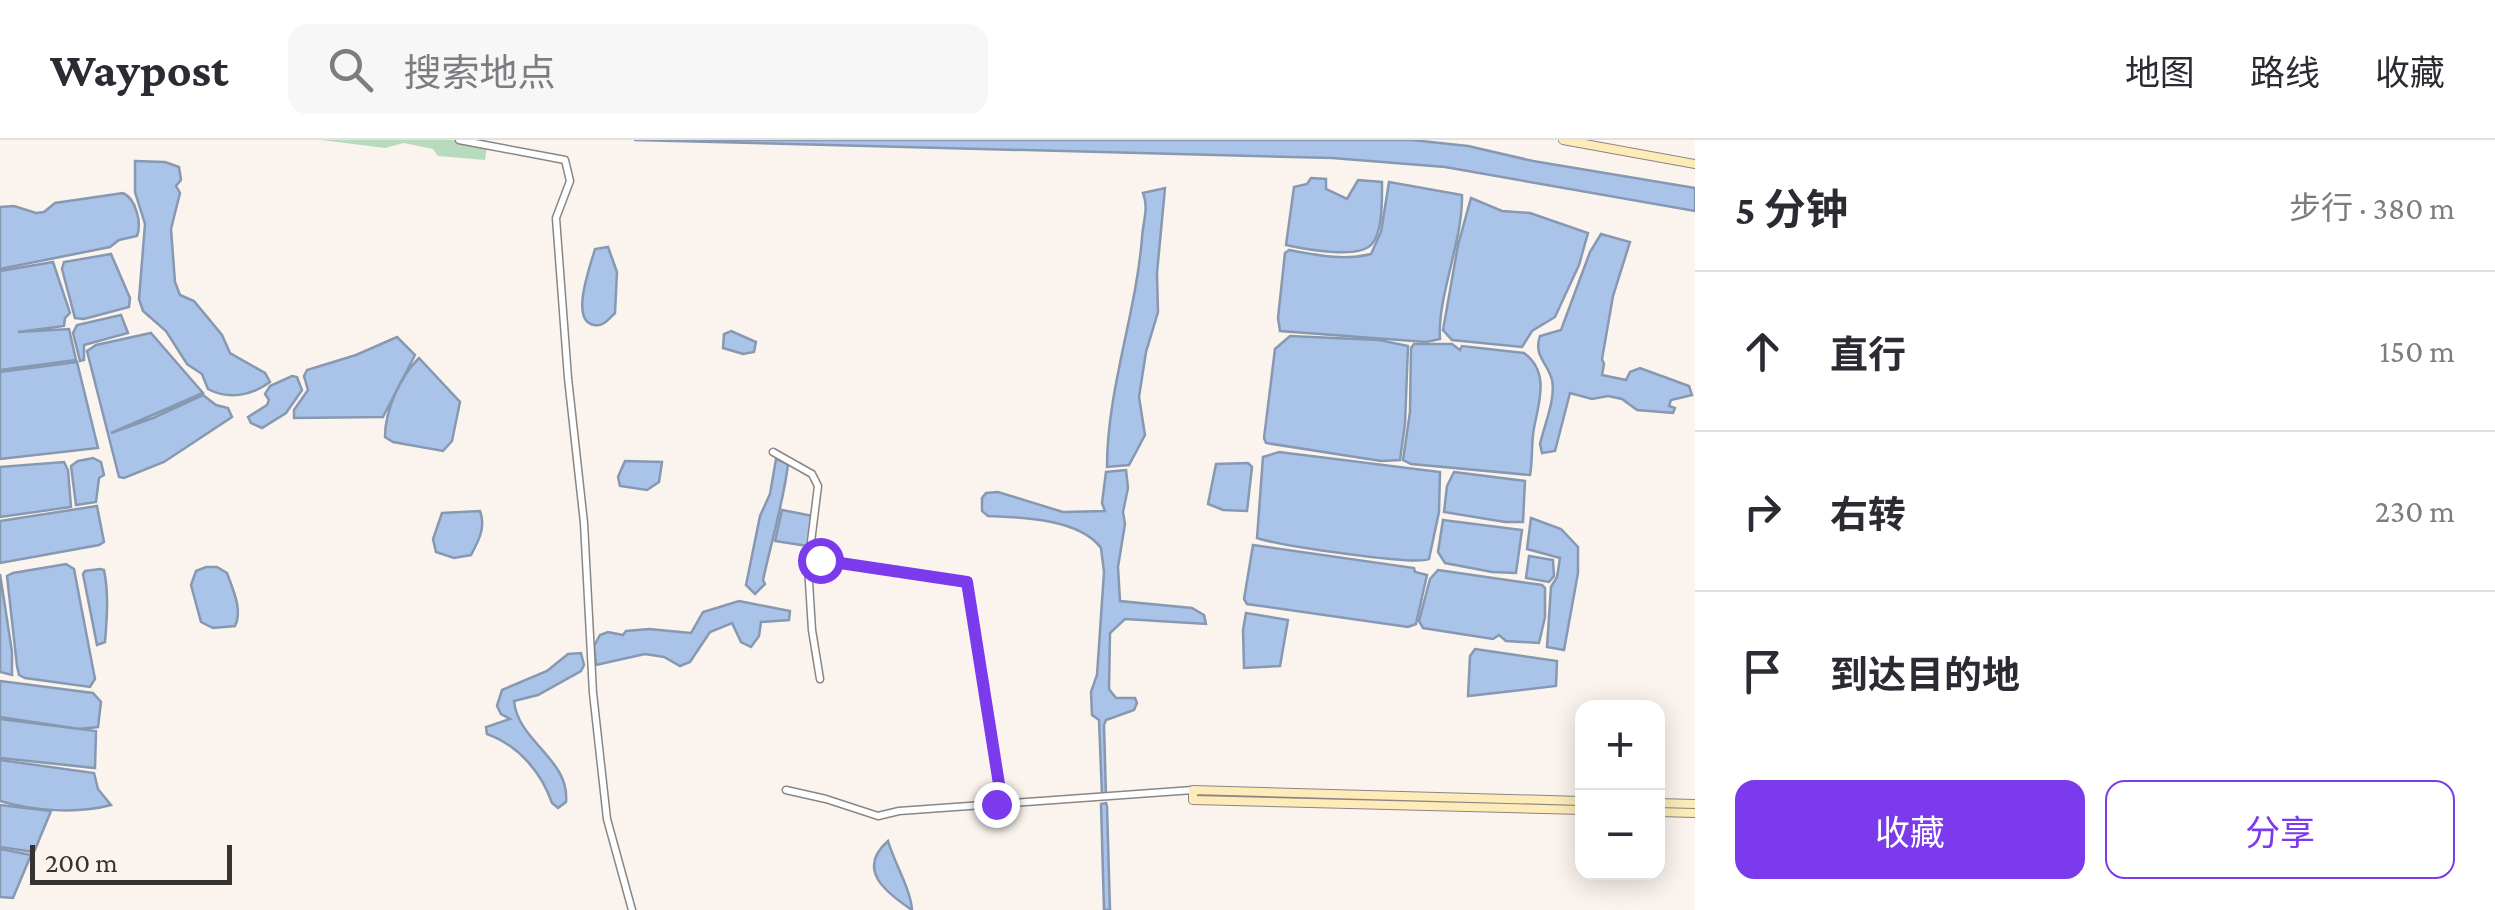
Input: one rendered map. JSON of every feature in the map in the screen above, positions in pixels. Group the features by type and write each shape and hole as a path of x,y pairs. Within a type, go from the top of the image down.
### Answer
{"main road":[{"path":"1563,140 1695,164"},
{"path":"1575,801 1193,790 1193,800 1575,810"},
{"path":"1665,803 1695,804"},
{"path":"1665,812 1695,814"}],"street":[{"path":"459,140 560,158 565,160 570,176 556,218 583,513 593,693 607,819 632,910"},
{"path":"773,452 816,479 818,504 810,558 812,630 820,679"},
{"path":"810,558 967,582 1002,803"},
{"path":"786,790 878,816 899,810 1193,790"}],"green space":[{"path":"321,140 451,140 487,146 485,160 438,156 433,149 404,143 385,148"}],"water":[{"path":"634,140 1412,140 1468,146 1695,188 1695,211 1445,167 1332,158"},
{"path":"135,161 165,162 179,167 181,180 176,186 180,193 171,229 175,282 180,295 194,301 222,335 230,353 265,373 270,382 263,387 232,395 208,389 202,374 187,364 166,331 143,311 139,299 145,224 135,192"},
{"path":"1311,178 1326,179 1326,189 1347,199 1358,180 1382,182 1380,223 1372,244 1344,252 1286,245 1294,187 1307,184"},
{"path":"1389,182 1462,195 1459,231 1442,305 1440,339 1426,342 1280,331 1285,253 1289,250 1340,257 1371,254 1381,232"},
{"path":"1165,188 1157,273 1158,312 1139,397 1145,435 1129,465 1107,467 1112,409 1139,267 1146,209 1143,193"},
{"path":"123,193 137,212 137,236 119,240 110,247 0,269 0,207 14,206 36,213 55,203"},
{"path":"1471,198 1502,211 1530,213 1588,233 1579,265 1555,317 1532,331 1522,347 1452,340 1443,330"},
{"path":"1601,234 1630,242 1613,296 1602,375 1626,380 1630,372 1640,368 1689,386 1692,395 1671,400 1673,413 1637,410 1622,399 1608,396 1592,399 1570,393 1555,451 1542,453 1540,444 1553,387 1538,343 1540,336 1561,330 1590,252"},
{"path":"608,247 617,272 615,313 603,324 594,325 583,314 584,291 595,249"},
{"path":"111,254 130,298 129,307 75,318 62,269 64,262"},
{"path":"53,262 70,313 64,326 18,332 69,329 76,360 0,370 0,271"},
{"path":"121,315 128,333 84,345 84,360 80,361 73,333 77,325"},
{"path":"731,331 756,342 754,352 743,354 723,348 724,334"},
{"path":"151,333 203,393 111,433 203,395 228,408 232,417 164,462 119,477 87,351 96,345"},
{"path":"1290,336 1379,340 1408,346 1400,460 1381,461 1266,443 1275,349"},
{"path":"397,337 415,355 383,417 294,418 294,410 308,390 304,376 307,370"},
{"path":"1414,344 1452,344 1460,350 1462,346 1524,353 1537,369 1541,388 1530,475 1411,464 1403,460 1410,412 1411,348"},
{"path":"419,358 460,402 452,441 443,451 385,437 395,395"},
{"path":"77,362 98,448 0,459 0,372"},
{"path":"297,377 302,390 286,413 262,428 251,423 248,417 267,405 265,394 270,386"},
{"path":"1279,452 1440,472 1439,512 1429,559 1374,557 1257,538 1263,457"},
{"path":"93,458 101,462 104,475 99,478 96,502 76,505 71,466"},
{"path":"776,459 788,464 786,478 765,584 755,594 746,585"},
{"path":"625,461 662,462 659,482 647,490 620,486 618,477"},
{"path":"64,462 71,507 0,517 0,467"},
{"path":"1248,463 1252,467 1247,511 1223,510 1208,504 1216,464"},
{"path":"1126,470 1128,488 1118,567 1120,601 1192,608 1204,615 1206,624 1125,619 1110,633 1109,689 1116,698 1135,698 1137,703 1134,710 1106,720 1104,725 1106,796 1102,796 1099,720 1092,715 1091,692 1097,675 1104,572 1101,548 1091,538 1065,525 988,516 982,511 982,498 986,493 998,492 1063,512 1105,511 1102,503 1106,472"},
{"path":"1454,472 1525,481 1523,522 1444,512 1447,486"},
{"path":"97,506 104,542 99,545 0,563 0,521"},
{"path":"782,510 813,516 808,546 775,541"},
{"path":"480,511 482,528 471,555 454,558 436,552 433,539 442,513"},
{"path":"1531,518 1561,529 1578,547 1578,573 1564,650 1547,647 1551,587 1560,558 1527,549"},
{"path":"1443,520 1522,530 1516,573 1445,563 1438,552"},
{"path":"1253,545 1414,568 1415,572 1427,575 1416,624 1408,627 1247,604 1244,599"},
{"path":"1529,556 1553,560 1554,576 1549,582 1526,578"},
{"path":"66,564 74,569 95,679 90,687 25,678 19,675 17,666 7,576"},
{"path":"217,567 227,573 238,607 235,626 213,628 201,622 191,585 196,571"},
{"path":"100,569 106,579 107,615 105,642 97,645 83,574"},
{"path":"1438,570 1542,585 1545,617 1539,643 1423,628 1419,621 1430,579"},
{"path":"0,574 12,652 12,675 0,672"},
{"path":"739,601 790,611 789,620 761,622 759,636 751,647 741,642 732,623 710,632 690,662 680,666 664,657 645,654 596,665 594,646 600,635 649,629 691,633 703,612"},
{"path":"1246,613 1288,620 1280,666 1244,668"},
{"path":"1475,649 1557,661 1556,686 1468,696 1470,656"},
{"path":"581,653 581,671 538,695 514,701 524,728 560,774 566,802 558,808 528,762 510,746 487,734 486,727 510,719 497,706 502,690 547,671 568,654"},
{"path":"0,681 93,693 101,702 98,727 79,729 0,717"},
{"path":"0,719 96,731 95,768 0,758"},
{"path":"0,760 94,773 98,789 111,805 55,810 0,801"},
{"path":"1106,803 1110,910 1104,910 1101,804"},
{"path":"0,805 51,811 34,852 0,847"},
{"path":"888,841 912,910 884,888 874,870 874,861"},
{"path":"0,849 31,855 13,898 0,897"}],"route":[{"path":"820,560 967,582 1002,803 996,804"}]}
